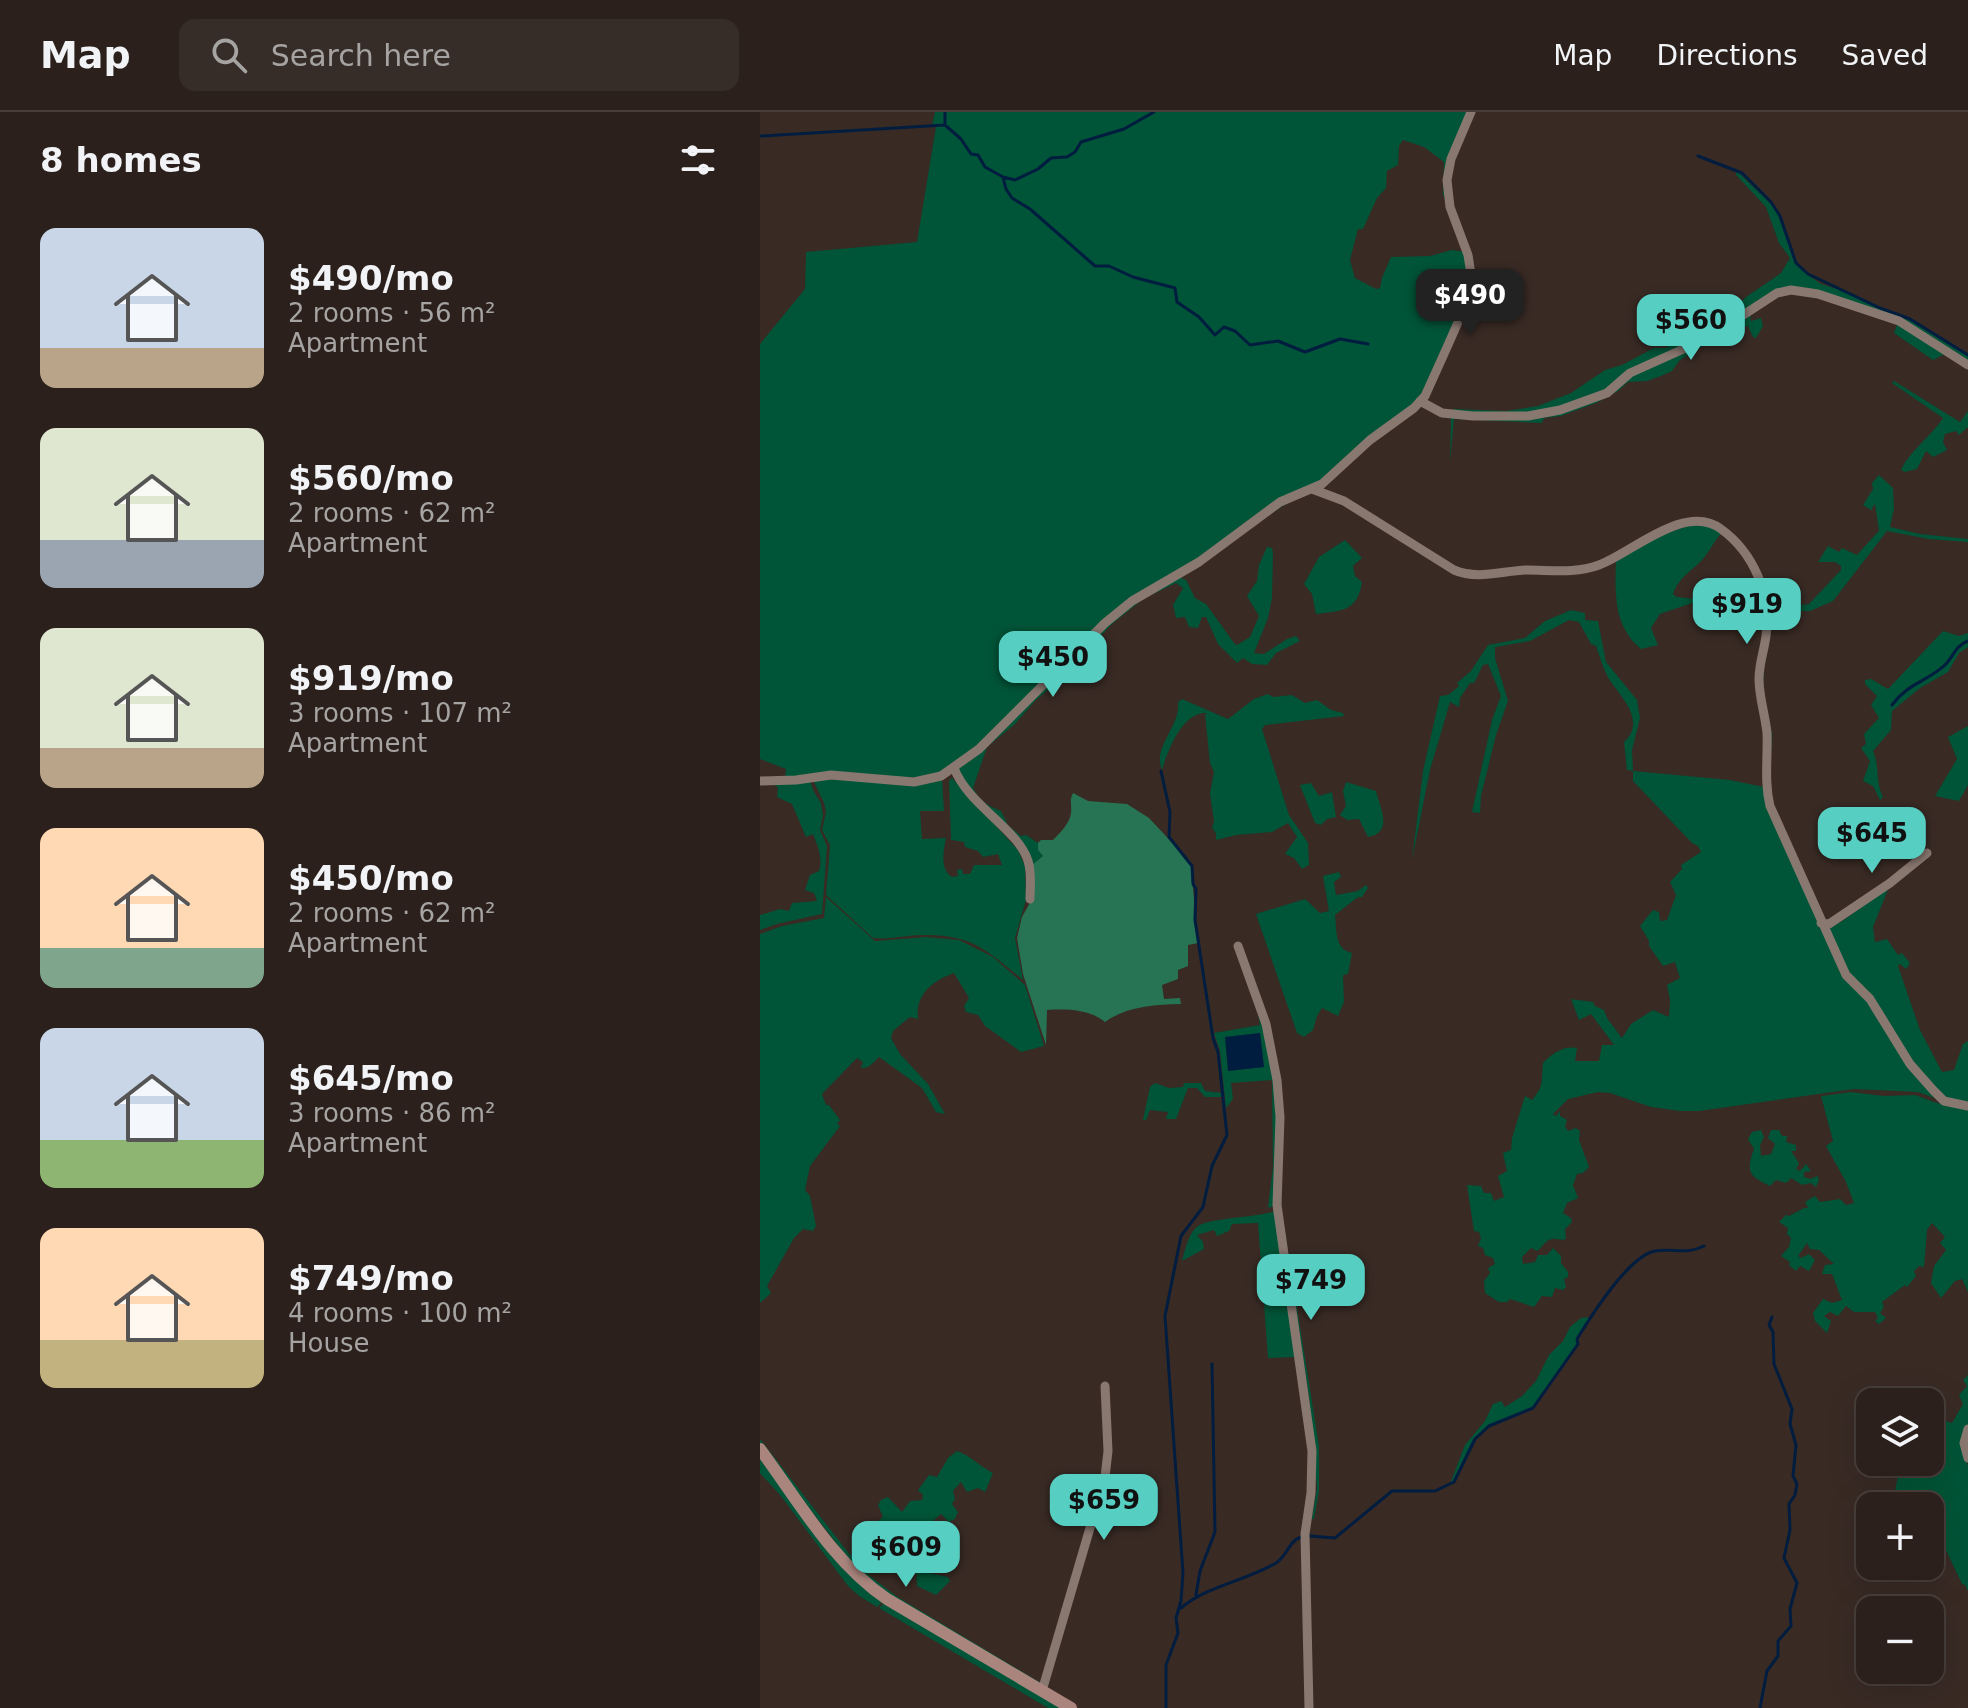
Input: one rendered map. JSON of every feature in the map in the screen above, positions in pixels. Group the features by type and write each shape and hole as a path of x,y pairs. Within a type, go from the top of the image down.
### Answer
{"main road":[{"path":"760,1449 840,1555 866,1583 887,1599 1071,1708"}],"street":[{"path":"760,781 831,775 925,781 954,768 979,749 1105,623 1126,606 1199,562 1280,502 1322,484 1370,440 1420,401 1466,304 1472,281 1468,255 1450,207 1447,180 1448,168 1471,112"},
{"path":"1420,401 1442,413 1473,416 1528,416 1560,410 1607,393 1630,373 1708,338 1777,293 1791,290 1818,294 1899,321 1968,365"},
{"path":"1312,489 1344,501 1463,574 1575,570 1598,566 1653,535 1684,523 1710,523 1725,531 1743,552 1762,583 1767,616 1759,677 1767,730 1766,791 1770,806 1846,975 1870,999 1910,1064 1944,1101 1968,1106"},
{"path":"954,768 958,779 976,801 1023,849 1031,871 1030,899"},
{"path":"1821,923 1829,924 1848,913 1927,853"},
{"path":"1238,946 1266,1024 1277,1080 1280,1117 1277,1205 1312,1451 1311,1493 1305,1534 1309,1708"},
{"path":"1042,1691 1103,1485 1108,1451 1105,1386"},
{"path":"1968,1429 1964,1443 1968,1458"}],"green space":[{"path":"935,112 1468,112 1449,159 1448,207 1443,194 1444,162 1424,147 1403,140 1399,146 1398,165 1387,171 1386,188 1377,198 1363,229 1358,229 1350,260 1355,278 1376,289 1380,288 1391,257 1430,256 1452,250 1465,252 1469,270 1467,293 1419,400 1321,482 1145,590 978,747 932,777 785,778 786,769 760,759 760,344 805,289 806,252 917,242 936,127 945,125 957,136 945,124 932,126"},
{"path":"1736,170 1776,209 1795,264 1808,275 1821,284 1910,319 1968,356 1968,362 1909,324 1799,287 1745,313 1614,386 1559,407 1528,414 1450,412 1454,409 1506,411 1538,406 1571,393 1605,370 1622,365 1654,348 1666,348 1698,326 1721,322 1746,297 1781,273 1790,258 1779,243 1766,207 1736,175"},
{"path":"1750,313 1751,321 1761,318 1763,326 1756,338 1748,326 1739,327 1693,351 1679,361 1672,371 1647,381 1628,382 1596,403 1561,416 1544,418 1542,423 1454,419 1450,462 1451,416 1560,411"},
{"path":"1898,322 1947,353 1933,360 1894,333"},
{"path":"1894,381 1960,422 1968,411 1968,427 1959,435 1956,431 1945,434 1943,442 1947,450 1933,457 1926,451 1917,469 1905,472 1901,470 1904,464 1943,418 1892,383"},
{"path":"1879,475 1893,488 1894,509 1890,527 1968,539 1968,542 1887,531 1833,601 1810,611 1775,612 1763,690 1772,734 1770,777 1761,694 1768,601 1793,606 1809,604 1841,570 1835,562 1818,562 1828,546 1839,552 1842,548 1857,555 1879,531 1875,504 1871,510 1863,505 1873,489 1872,483"},
{"path":"1701,524 1723,532 1703,559 1682,579 1673,594 1694,599 1695,602 1660,614 1651,628 1658,645 1641,649 1625,630 1621,619 1616,596 1616,560 1667,533"},
{"path":"1345,540 1362,558 1353,566 1355,576 1362,582 1360,592 1352,605 1346,608 1316,614 1312,594 1304,584 1319,557"},
{"path":"1267,547 1272,548 1273,553 1272,598 1268,618 1254,653 1264,654 1296,636 1300,641 1276,653 1267,665 1252,664 1243,658 1237,663 1218,644 1206,617 1202,617 1198,628 1189,627 1185,617 1176,618 1173,605 1183,588 1176,583 1143,599 1112,624 1015,724 987,747 973,788 985,802 1001,811 1008,825 1021,836 1026,835 1038,843 1038,850 1043,856 1032,865 968,789 958,767 1101,630 1145,594 1179,577 1186,580 1195,598 1206,604 1234,643 1237,645 1250,637 1259,616 1247,596 1257,581 1259,565"},
{"path":"1571,610 1585,613 1585,620 1598,621 1606,662 1637,700 1640,718 1632,750 1633,771 1627,770 1624,742 1633,727 1633,719 1608,678 1596,646 1591,644 1579,622 1569,620 1530,641 1495,647 1495,658 1508,701 1496,735 1481,796 1480,813 1472,812 1492,720 1501,696 1488,664 1483,665 1474,683 1470,683 1460,698 1459,707 1450,702 1430,770 1412,860 1423,771 1440,696 1448,695 1459,686 1457,683 1471,671 1488,645 1525,638 1545,621"},
{"path":"1943,631 1959,636 1968,633 1968,640 1958,646 1940,668 1904,690 1892,704 1904,691 1946,665 1955,651 1968,642 1968,647 1959,653 1948,672 1920,688 1892,711 1891,730 1873,751 1883,797 1880,800 1873,786 1863,781 1870,761 1861,748 1866,744 1864,734 1879,718 1871,705 1877,696 1865,680 1871,679 1888,689"},
{"path":"1268,694 1273,697 1292,695 1305,703 1317,700 1344,716 1265,725 1262,729 1289,815 1308,843 1309,865 1302,869 1294,858 1285,854 1297,837 1288,823 1272,832 1216,840 1212,827 1210,793 1214,772 1210,763 1207,713 1198,714 1183,725 1162,770 1160,761 1163,745 1178,711 1178,702 1182,699 1228,719 1254,699"},
{"path":"1968,726 1968,785 1959,801 1935,796 1957,759 1948,737"},
{"path":"1633,771 1730,780 1764,787 1837,963 1871,1003 1937,1099 1918,1092 1854,1089 1680,1111 1651,1107 1610,1093 1598,1092 1568,1099 1553,1114 1556,1116 1560,1111 1560,1116 1567,1120 1565,1126 1568,1131 1576,1128 1580,1131 1579,1140 1589,1167 1577,1174 1573,1185 1578,1198 1567,1203 1563,1213 1572,1222 1565,1229 1566,1239 1550,1240 1537,1251 1531,1248 1522,1257 1523,1264 1535,1262 1538,1255 1547,1255 1553,1248 1561,1256 1561,1263 1568,1272 1568,1277 1564,1279 1566,1287 1563,1290 1555,1288 1552,1297 1542,1296 1534,1307 1510,1299 1499,1302 1485,1293 1484,1281 1490,1273 1488,1268 1495,1264 1493,1258 1485,1255 1483,1248 1478,1246 1481,1238 1479,1232 1474,1231 1467,1185 1481,1186 1484,1193 1491,1193 1494,1201 1504,1197 1498,1176 1507,1171 1503,1153 1511,1150 1525,1096 1532,1100 1539,1090 1546,1060 1558,1051 1572,1047 1577,1048 1575,1061 1599,1061 1602,1045 1614,1045 1591,1014 1579,1020 1571,999 1593,1002 1604,1010 1622,1038 1631,1024 1653,1010 1669,1017 1667,985 1680,978 1675,962 1663,966 1640,926 1653,910 1659,912 1660,921 1667,920 1676,895 1670,882 1682,869 1681,865 1701,852 1633,781"},
{"path":"952,778 1018,850 1025,866 1026,900 1015,938 1023,980 989,953 967,941 941,935 873,938 826,895 830,845 822,830 826,812 824,803 813,780 942,779 944,811 920,811 922,839 946,838 944,864 952,877 958,876 957,870 962,869 963,874 970,874 974,865 1002,865 998,854 983,857 978,851 965,847 964,842 951,840 949,781"},
{"path":"810,781 821,803 823,815 820,830 827,846 822,914 760,930 760,915 780,909 789,911 792,903 817,901 814,893 805,890 810,875 819,871 817,843 813,834 806,837 792,804 777,797 778,788 773,783"},
{"path":"1346,782 1376,791 1383,825 1376,834 1368,837 1359,819 1347,820 1340,815 1346,806 1343,791"},
{"path":"1311,783 1319,796 1332,792 1336,817 1327,819 1321,825 1315,823 1300,785"},
{"path":"1073,793 1088,801 1127,804 1149,818 1178,849 1191,866 1198,943 1188,945 1188,966 1178,970 1178,979 1162,985 1164,999 1180,998 1181,1004 1132,1010 1105,1022 1085,1012 1047,1010 1046,1045 1023,974 1017,938 1022,917 1032,899 1032,865 1043,856 1038,850 1038,843 1053,840 1064,828 1070,817"},
{"path":"1339,872 1341,877 1334,882 1336,895 1358,891 1366,885 1368,888 1362,897 1335,915 1339,943 1352,953 1348,974 1343,975 1344,1002 1338,1016 1322,1008 1313,1030 1304,1037 1297,1033 1256,914 1305,899 1320,913 1329,911 1323,876"},
{"path":"1889,887 1873,927 1875,942 1887,939 1898,955 1902,953 1910,963 1906,969 1900,964 1898,966 1920,1030 1942,1072 1954,1070 1963,1044 1968,1041 1968,1102 1943,1095 1911,1061 1839,959 1826,926 1841,922"},
{"path":"826,897 875,941 926,937 959,940 993,957 1025,985 1044,1046 1021,1052 985,1026 978,1015 966,1012 964,1006 969,998 954,973 932,985 919,1003 918,1019 910,1017 893,1031 891,1038 900,1054 928,1084 945,1114 936,1112 922,1088 879,1057 864,1068 861,1068 863,1062 857,1058 822,1094 826,1105 840,1120 837,1124 840,1126 810,1166 805,1190 810,1196 816,1226 813,1231 803,1229 794,1238 767,1286 771,1293 760,1303 760,934 782,926 824,918"},
{"path":"1258,1014 1272,1060 1277,1108 1274,1206 1268,1208 1273,1167 1272,1080 1231,1083 1233,1099 1226,1108 1220,1051 1214,1033 1260,1025"},
{"path":"1155,1083 1169,1088 1183,1087 1184,1083 1201,1083 1205,1091 1221,1093 1221,1097 1205,1097 1197,1088 1188,1088 1176,1119 1166,1119 1168,1112 1150,1110 1146,1120 1143,1120 1150,1087"},
{"path":"1851,1092 1884,1096 1915,1095 1937,1103 1968,1108 1968,1292 1962,1279 1955,1281 1941,1298 1931,1283 1934,1266 1946,1250 1940,1243 1945,1237 1932,1223 1927,1230 1924,1267 1919,1266 1914,1271 1916,1276 1907,1287 1905,1285 1882,1302 1884,1307 1880,1313 1886,1318 1879,1324 1875,1321 1878,1318 1875,1312 1854,1312 1846,1306 1838,1316 1830,1312 1824,1316 1831,1321 1827,1333 1815,1321 1813,1313 1823,1299 1832,1303 1842,1300 1832,1274 1822,1274 1825,1265 1834,1264 1819,1250 1810,1249 1807,1243 1798,1256 1801,1258 1809,1254 1815,1260 1809,1271 1800,1266 1796,1271 1781,1256 1789,1247 1791,1238 1787,1234 1788,1228 1779,1222 1786,1215 1808,1208 1805,1202 1815,1196 1820,1202 1840,1199 1846,1205 1854,1203 1826,1146 1833,1141 1821,1096"},
{"path":"1761,1130 1764,1137 1760,1145 1761,1156 1771,1154 1775,1144 1768,1138 1771,1130 1779,1130 1782,1136 1787,1136 1786,1142 1796,1145 1796,1151 1791,1151 1799,1163 1796,1169 1800,1171 1806,1164 1811,1171 1804,1172 1804,1177 1810,1179 1818,1176 1816,1187 1811,1183 1802,1185 1791,1178 1786,1183 1776,1180 1770,1186 1751,1173 1754,1149 1748,1139 1752,1132"},
{"path":"1280,1201 1319,1446 1319,1491 1314,1519 1317,1489 1309,1397"},
{"path":"1275,1211 1296,1357 1268,1358 1258,1223 1232,1224 1229,1231 1217,1236 1214,1230 1197,1235 1204,1249 1182,1261 1190,1237 1198,1226"},
{"path":"1591,1317 1576,1338 1577,1344 1533,1407 1488,1425 1474,1438 1450,1484 1465,1445 1485,1421 1493,1404 1501,1401 1505,1407 1522,1396 1536,1381 1549,1355 1563,1341 1570,1327 1581,1318"},
{"path":"1968,1375 1968,1425 1961,1442 1968,1466 1968,1591 1944,1546 1944,1492 1895,1491 1898,1476 1944,1476 1944,1420 1952,1423 1963,1404 1959,1395 1967,1386 1963,1380"},
{"path":"760,1439 861,1569 896,1596 1041,1683 1041,1686 888,1595 853,1565 760,1444"},
{"path":"957,1451 993,1473 985,1492 978,1488 967,1492 961,1482 953,1491 955,1499 952,1504 958,1512 955,1519 949,1522 941,1514 933,1521 935,1548 930,1553 922,1550 919,1554 925,1556 928,1573 948,1577 950,1581 936,1595 917,1586 916,1566 888,1553 871,1527 883,1517 878,1505 881,1500 888,1497 902,1512 910,1501 922,1500 923,1495 918,1490 929,1475 937,1477 948,1458"},
{"path":"760,1459 831,1554 882,1602 877,1607 848,1586 781,1496 760,1473"},
{"path":"884,1603 1063,1708 1048,1708 879,1608"}],"water":[{"path":"1260,1033 1264,1067 1228,1071 1225,1037"}],"waterway":[{"path":"945,112 945,125 961,139 971,154 978,155 985,167 1003,177 1012,198 1030,209 1095,266 1109,266 1133,277 1175,288 1177,302 1199,317 1215,335 1224,327 1235,331 1250,345 1278,341 1305,352 1340,339 1368,344"},
{"path":"1003,177 1015,180 1038,169 1051,158 1067,157 1075,152 1081,142 1124,129 1154,112"},
{"path":"760,136 945,125"},
{"path":"1698,156 1742,173 1771,202 1780,216 1796,263 1808,274 1910,319 1968,355"},
{"path":"1892,705 1905,692 1945,665 1957,648 1968,641"},
{"path":"1161,771 1170,812 1169,837 1192,866 1196,889 1195,920 1213,1038 1218,1052 1227,1135 1212,1166 1203,1207 1181,1236 1165,1316 1183,1573 1176,1618 1178,1633 1166,1665 1166,1708"},
{"path":"1309,1536 1335,1538 1392,1491 1435,1491 1454,1482 1475,1439 1489,1426 1533,1408 1578,1344 1577,1339 1601,1302 1634,1264 1655,1251 1692,1250 1704,1246"},
{"path":"1760,1708 1767,1671 1778,1656 1778,1641 1791,1626 1790,1609 1797,1583 1784,1558 1790,1530 1789,1504 1797,1484 1793,1476 1796,1445 1790,1424 1792,1409 1774,1364 1773,1332 1769,1325 1772,1317"},
{"path":"1196,1595 1200,1571 1215,1532 1212,1364"},
{"path":"1181,1608 1202,1594 1276,1563 1301,1537"}]}
